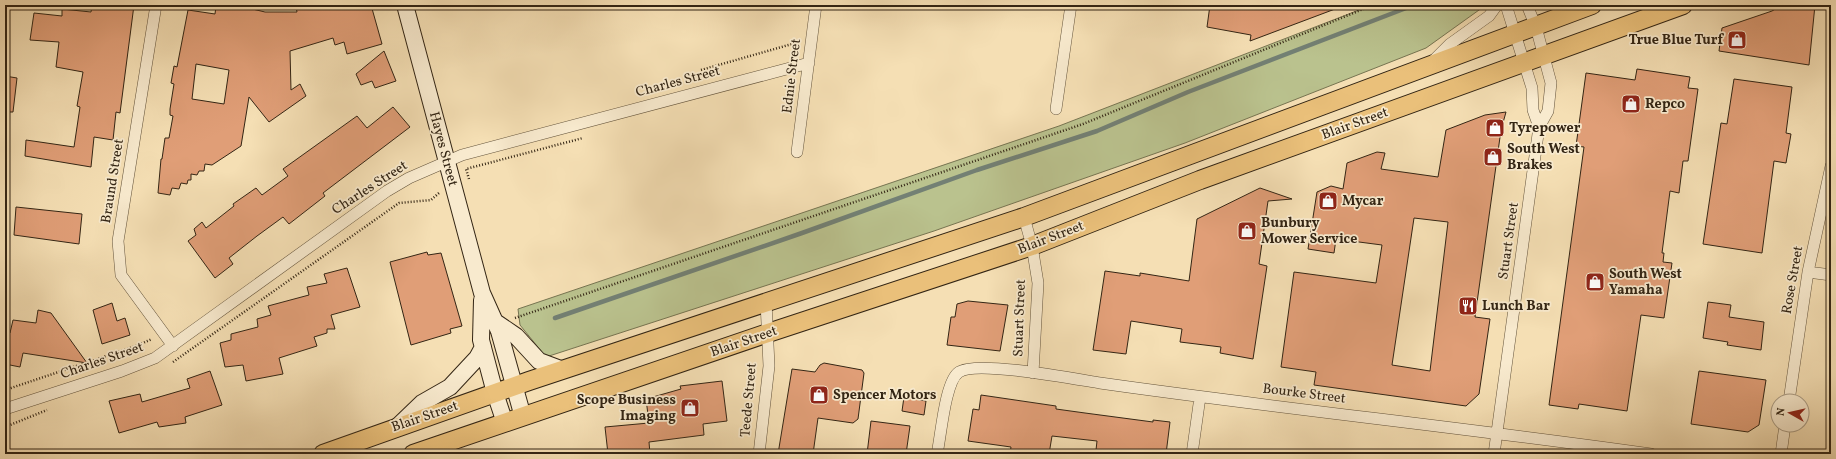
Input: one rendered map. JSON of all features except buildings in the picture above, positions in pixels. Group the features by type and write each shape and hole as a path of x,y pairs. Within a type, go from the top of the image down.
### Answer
{"main road":[{"name":"Blair Street","path":"414,454 768,333 1032,246 1200,180 1683,5"},
{"name":"Blair Street","path":"323,454 563,370 1024,217 1536,27 1578,6"}],"street":[{"name":"Braund Street","path":"156,5 118,241 121,275 173,346"},
{"name":"Hayes Street","path":"405,5 482,293 494,321 513,387 524,416"},
{"name":"Ednie Street","path":"797,152 816,5"},
{"path":"1056,109 1070,5"},
{"path":"1428,66 1450,44 1489,16 1497,5"},
{"name":"Stuart Street","path":"1506,5 1532,88 1533,110 1539,127"},
{"name":"Stuart Street","path":"1494,454 1539,127 1548,111 1551,83 1536,27 1527,5"},
{"name":"Charles Street","path":"5,409 122,371 155,358 387,191 410,178 462,155 809,63"},
{"name":"Rose Street","path":"1790,393 1808,272 1831,166"},
{"name":"Stuart Street","path":"1024,217 1032,246 1036,268 1038,294 1033,373"},
{"path":"1808,272 1831,275"},
{"name":"Hayes Street","path":"482,293 481,340 495,393 505,423"},
{"name":"Teede Street","path":"759,454 768,366 766,302"},
{"path":"494,321 516,336 539,361 563,370"},
{"path":"396,428 422,403 450,387 477,358 483,347"},
{"name":"Bourke Street","path":"938,454 949,388 954,376 966,369 973,368 1033,373 1200,397 1496,432 1651,454"},
{"path":"1192,454 1200,397"},
{"path":"1781,454 1784,433"}],"path":[{"path":"513,319 1082,124 1372,5"},
{"path":"701,70 812,38"},
{"path":"470,184 466,169 588,137"},
{"path":"5,390 136,346 163,333"}],"green space":[{"path":"1372,5 1486,5 1426,48 1185,143 934,231 546,357 520,325 518,309 1059,126"}],"waterway":[{"path":"555,318 802,233 977,170 1097,131 1188,92 1414,5"}],"place":[{"name":"True Blue Turf","path":"1737,40"},
{"name":"Repco","path":"1631,104"},
{"name":"Tyrepower","path":"1495,128"},
{"name":"South West Brakes","path":"1493,157"},
{"name":"Mycar","path":"1328,201"},
{"name":"Bunbury Mower Service","path":"1247,231"},
{"name":"South West Yamaha","path":"1595,282"},
{"name":"Lunch Bar","path":"1468,306"},
{"name":"Spencer Motors","path":"819,395"},
{"name":"Scope Business Imaging","path":"690,408"}]}
